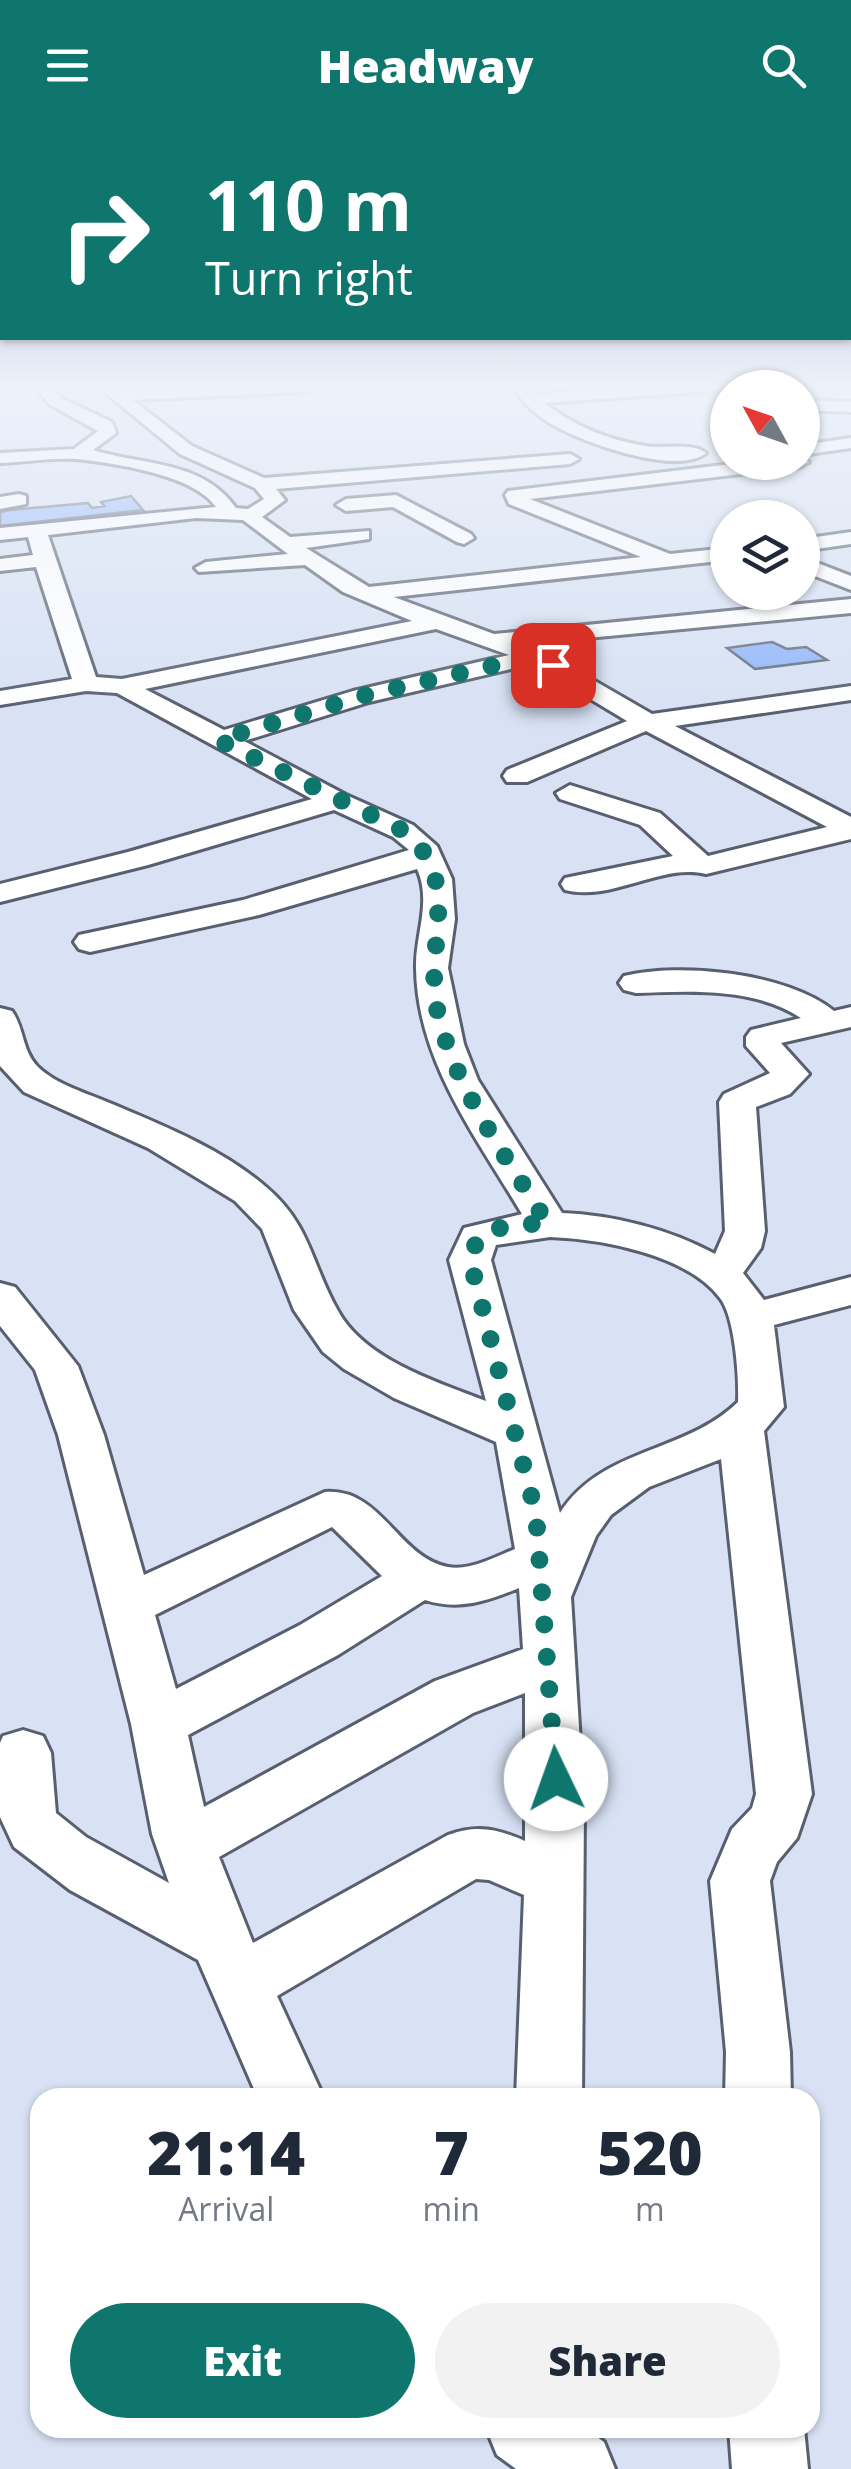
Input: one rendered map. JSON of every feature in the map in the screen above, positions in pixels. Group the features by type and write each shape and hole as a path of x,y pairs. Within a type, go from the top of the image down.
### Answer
{"street":[{"path":"217,494 304,559 365,594 544,660 648,722 851,829"},
{"path":"257,523 275,500 270,494"},
{"path":"522,494 515,495 516,500 667,560"},
{"path":"324,507 396,501 464,538"},
{"path":"257,523 288,510"},
{"path":"257,523 362,535"},
{"path":"0,534 36,529 342,524"},
{"path":"36,529 44,560 72,628 86,684"},
{"path":"820,542 851,538"},
{"path":"365,594 710,556"},
{"path":"820,561 851,557"},
{"path":"206,568 304,559"},
{"path":"0,565 44,560"},
{"path":"820,571 851,584"},
{"path":"495,640 525,634 851,606"},
{"path":"53,716 132,690 439,622"},
{"path":"664,648 764,639"},
{"path":"218,740 362,696 544,660 586,660"},
{"path":"0,698 86,684 132,690 218,740 404,831 422,846 437,879 439,919 432,968 446,1044 460,1080 548,1225"},
{"path":"517,776 648,722 851,693"},
{"path":"570,794 662,826 692,860"},
{"path":"0,894 138,859 336,801"},
{"path":"576,884 616,880 692,860 716,864 851,829"},
{"path":"90,942 248,908 427,857"},
{"path":"636,983 736,985 797,1002 839,1020"},
{"path":"0,1018 8,1056 28,1078 195,1159 247,1191 272,1214 292,1242 322,1322 346,1349 379,1370 514,1431"},
{"path":"720,1276 740,1248 744,1231 736,1102 778,1086 791,1074 764,1046 763,1037 839,1020"},
{"path":"543,1579 596,1499 618,1481 716,1444 741,1429 761,1407 762,1377 744,1302 720,1276 686,1256 604,1230 526,1222 496,1227 478,1237 470,1260 536,1514 543,1579 556,1779 549,2088"},
{"path":"748,1318 851,1291"},
{"path":"0,1296 56,1366 82,1435 186,1846 230,1962 287,2088"},
{"path":"741,1429 784,1794 777,1820 753,1846 740,1881 758,2052 758,2088"},
{"path":"128,1606 325,1510 339,1509 420,1578 442,1586 543,1579"},
{"path":"158,1724 318,1640 420,1578"},
{"path":"186,1846 454,1697 549,1662"},
{"path":"23,1753 24,1796 35,1830 70,1858 230,1962"},
{"path":"230,1962 468,1853 492,1854 553,1880"},
{"path":"768,2438 770,2469"}],"building":[{"path":"131,496 143,510 0,526 0,512 88,503 92,508 104,506 101,502"},
{"path":"772,642 787,649 806,647 827,660 755,669 727,648"}],"route":[{"path":"553,665 535,656 410,683 218,740 404,831 422,846 437,879 439,919 432,968 446,1044 460,1080 548,1225 526,1222 496,1227 478,1237 470,1260 536,1514 556,1779"}]}
